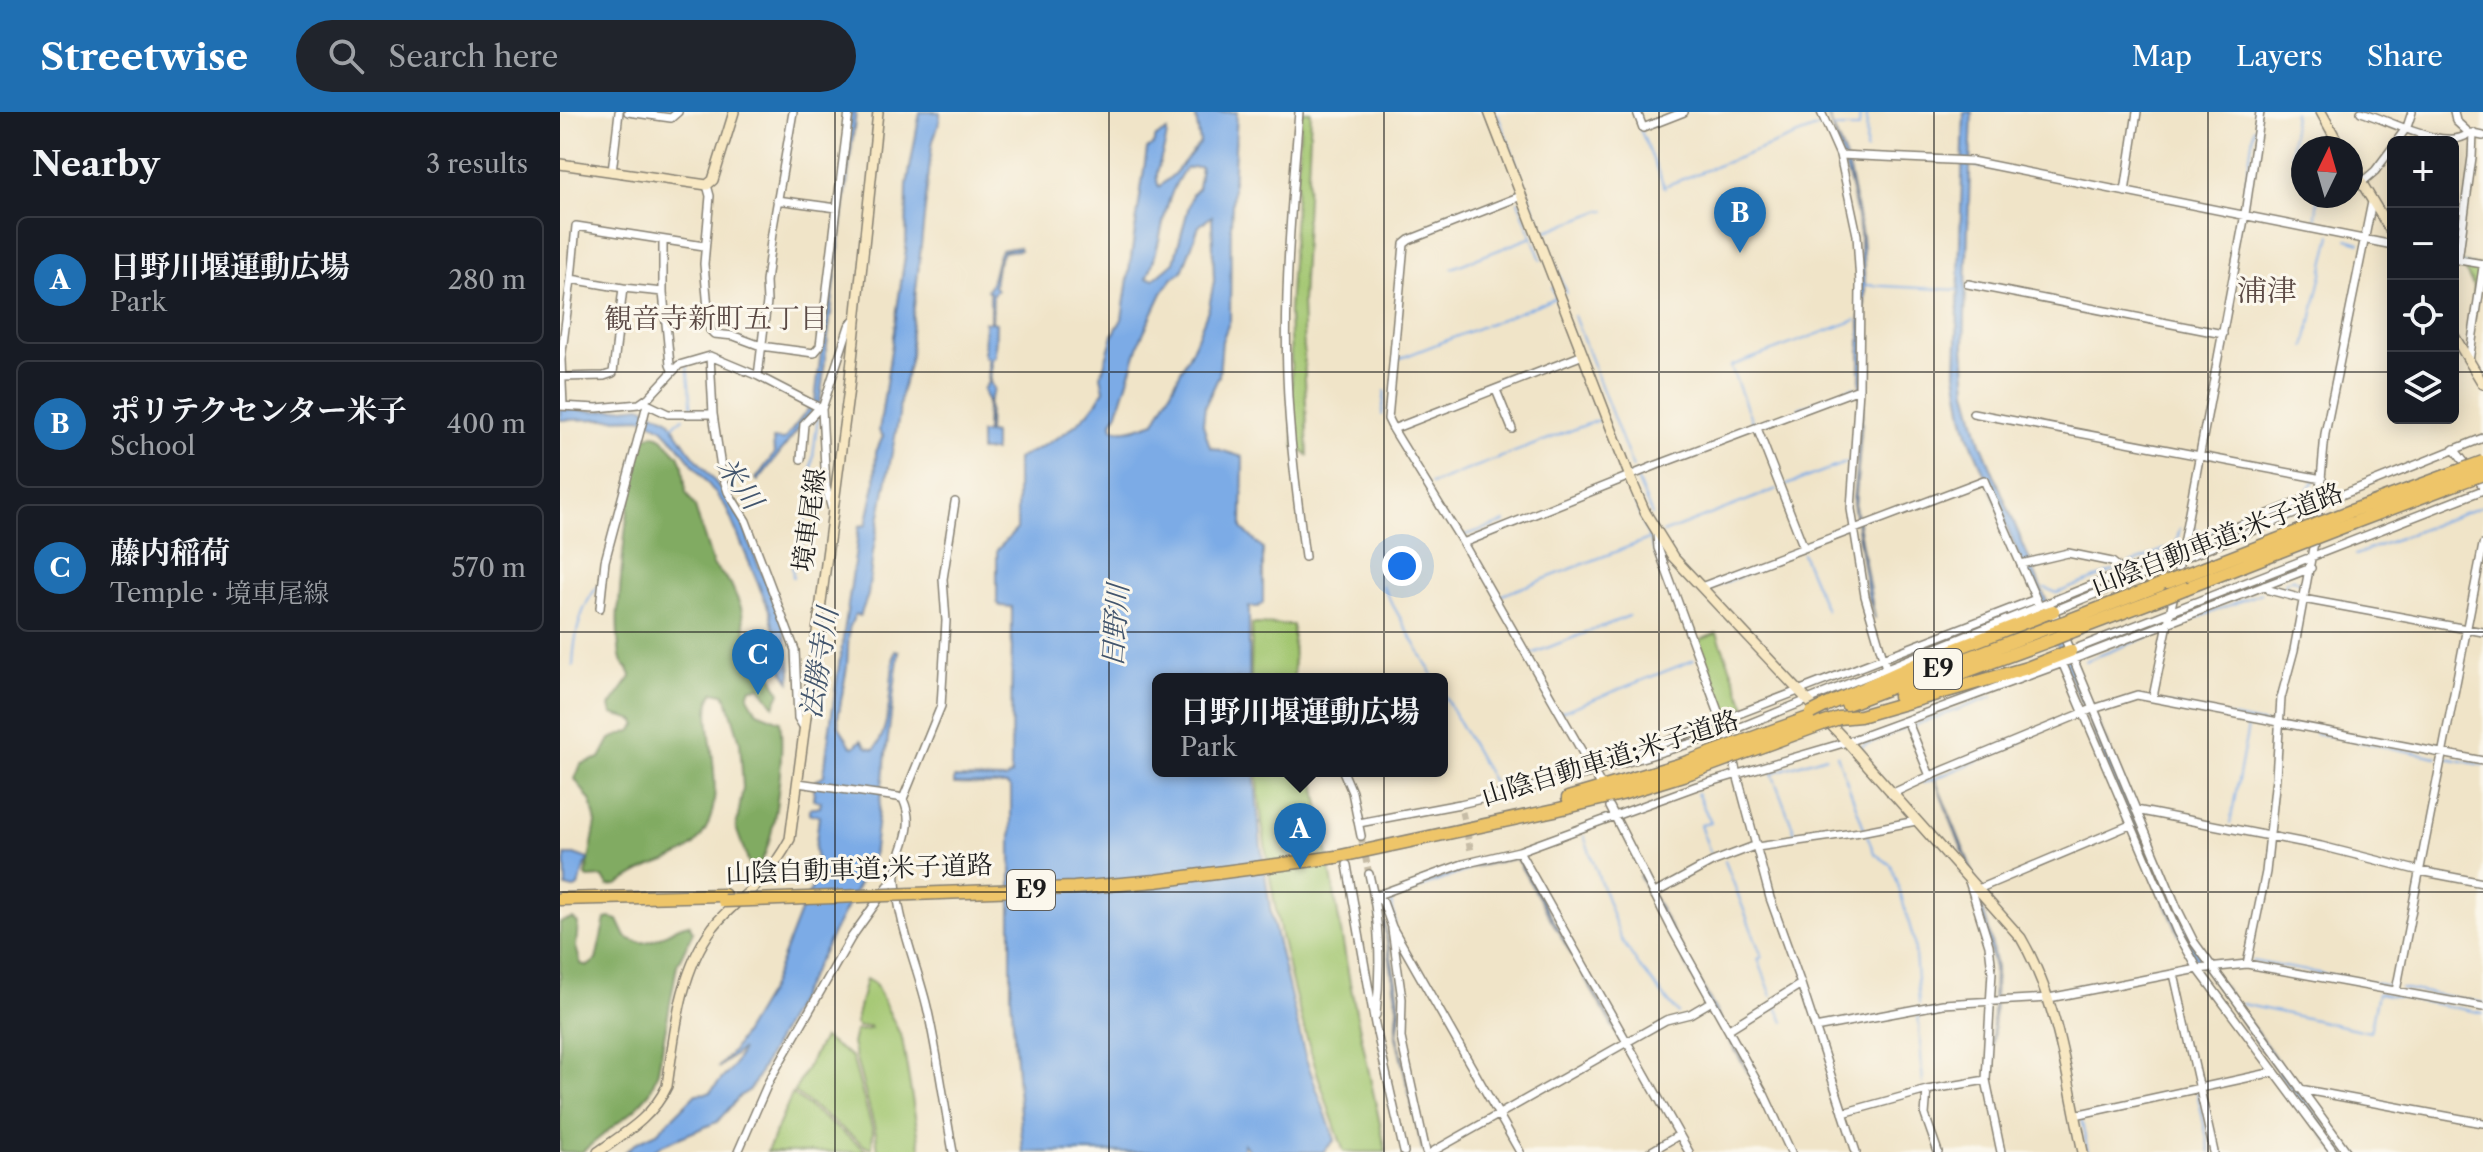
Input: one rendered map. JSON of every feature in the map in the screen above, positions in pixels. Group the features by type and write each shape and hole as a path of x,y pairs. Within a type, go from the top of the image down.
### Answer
{"highway":[{"name":"山陰自動車道;米子道路","path":"1807,705 1831,711 2049,634 2458,477 2483,462"},
{"name":"山陰自動車道;米子道路","path":"2458,477 2483,474"},
{"path":"1831,711 1917,664 2044,605"},
{"path":"1831,711 1860,716 2072,655"},
{"name":"山陰自動車道;米子道路","path":"1763,740 1807,705"},
{"name":"山陰自動車道;米子道路","path":"724,898 739,900 1074,888 1340,858 1687,768 1763,740 1807,705"},
{"name":"山陰自動車道;米子道路","path":"560,902 1073,884 1340,858"}],"street":[{"path":"612,172 619,112"},
{"path":"628,112 671,118 678,112"},
{"path":"560,164 707,185 713,180 734,112"},
{"path":"758,376 767,302 766,282 792,112"},
{"path":"707,185 710,196 704,246 710,330 714,334 734,336 761,346 811,353 819,349 849,112"},
{"name":"境車尾線","path":"598,1152 635,1126 662,1098 667,1086 687,975 699,948 714,926 779,859 790,839 803,784 804,729 833,513 878,112"},
{"path":"1299,112 1287,305 1287,374 1305,557"},
{"path":"1489,112 1630,477 1656,533 1673,557 1807,705 1847,742 2021,938 2049,998 2083,1152"},
{"path":"1637,112 1643,128 1684,112"},
{"path":"1821,112 1842,154 1858,247 1859,389 1851,504 1865,596 1884,662"},
{"path":"2125,192 2137,112"},
{"path":"2153,697 2245,214 2260,112"},
{"path":"2321,112 2334,136"},
{"path":"2361,112 2437,139 2454,140 2471,133"},
{"path":"2401,136 2412,112"},
{"path":"2454,112 2456,121 2471,133 2483,136"},
{"path":"2459,240 2472,157 2471,133"},
{"path":"1842,154 1971,161 2387,244"},
{"path":"2363,181 2387,155"},
{"path":"2363,186 2387,226"},
{"path":"1521,196 1404,244 1387,412 1393,429 1463,543 1591,773 1600,783"},
{"path":"777,200 837,208"},
{"path":"2247,964 2271,835 2281,698 2311,568 2320,505 2325,434 2372,202"},
{"path":"704,246 576,226 561,360 562,406 597,408 645,404 668,414 713,414"},
{"path":"663,241 663,292 672,370"},
{"path":"2459,260 2483,266 2469,361"},
{"path":"571,279 663,292"},
{"path":"1968,284 2223,334"},
{"path":"562,377 613,373 623,288"},
{"path":"801,459 804,424 817,406 849,326 856,316"},
{"path":"2459,344 2483,384"},
{"path":"1393,429 1583,355"},
{"path":"600,608 605,561 645,404 672,370 688,361 710,356 817,406"},
{"path":"710,356 713,414 724,481 746,521 795,650 798,718 804,729"},
{"path":"1463,543 1859,389"},
{"path":"1496,390 1512,429"},
{"path":"817,406 826,487 833,513"},
{"path":"1973,413 2322,479"},
{"path":"1757,428 1804,548"},
{"path":"1359,823 1461,808 1726,733 1807,705 1884,662 2180,560 2483,438"},
{"path":"1375,896 1473,861 1519,851 1738,773 1847,742 2062,666 2072,655 2171,612 2483,488 2454,449"},
{"path":"1701,587 1984,480 2021,564 2072,655 2088,711 2130,825 2170,918 2274,1072 2334,1152"},
{"path":"2044,605 2320,493"},
{"path":"953,1152 926,1006 904,931 895,879 908,829 908,815 901,798 941,706 946,621 943,579 955,502"},
{"path":"1656,533 1658,548 1726,733 1770,898 1856,1152"},
{"path":"2396,991 2483,545"},
{"path":"2021,564 2068,553 2112,562 2123,571"},
{"path":"2072,655 2311,568"},
{"path":"2264,586 2303,599 2483,632"},
{"path":"1641,758 1640,752 1721,720 1807,705 1884,662"},
{"path":"2062,666 2088,711 2136,810 2204,968 2347,1152"},
{"path":"1891,794 2133,695 2483,761"},
{"path":"1907,720 1930,776"},
{"path":"1346,777 1352,792 1361,836"},
{"path":"803,784 901,798"},
{"path":"1610,807 1710,1002 1729,1029 1765,1096 1791,1152"},
{"path":"2136,810 2271,835 2483,883"},
{"path":"1653,894 1712,862 1757,846 1916,821"},
{"path":"1974,884 2130,825"},
{"path":"1471,851 1473,861"},
{"path":"1519,851 1689,1152"},
{"path":"1340,858 1404,1152"},
{"path":"1369,874 1375,896 1378,960 1375,1024"},
{"path":"738,1152 772,1075 851,938 895,879"},
{"path":"1974,884 1989,945 1991,1002 1986,1080 2001,1152"},
{"path":"1375,896 1383,902 1392,927 1520,1152"},
{"path":"1392,927 1402,999 1401,1038 1429,1152 1666,1020 1690,1014 1710,1002"},
{"path":"1815,1028 1943,1004 2049,998 2204,968 2247,964 2483,1007"},
{"path":"2174,974 2214,1152"},
{"path":"1729,1029 1801,984"},
{"path":"2075,1115 2274,1072"},
{"path":"1843,1113 1927,1090 1986,1080"},
{"path":"2300,1089 2483,1123"},
{"path":"1927,1090 1925,1115 1938,1152"},
{"path":"1650,1152 1679,1135"}],"green space":[{"path":"1301,112 1311,112 1302,302 1308,455 1295,448 1289,312"},
{"path":"2460,262 2482,267 2473,320 2474,287"},
{"path":"654,434 678,455 683,466 686,492 695,507 713,565 731,584 741,607 746,633 761,654 780,693 774,706 760,687 751,688 748,697 757,712 780,721 780,773 765,853 759,865 749,864 736,828 743,788 740,742 727,699 723,694 714,692 708,720 715,787 713,810 705,831 680,855 617,885 608,886 603,877 586,876 596,823 591,802 575,779 581,764 600,758 610,739 631,731 637,725 634,720 612,714 610,706 631,677 622,662 618,633 624,542 638,459 644,438"},
{"path":"1252,624 1293,625 1294,673 1251,673"},
{"path":"1717,633 1747,710 1724,718 1697,641"},
{"path":"1258,777 1314,777 1350,983 1386,1152 1344,1152 1313,1059 1287,964"},
{"path":"573,919 578,923 576,947 581,964 588,966 596,960 605,919 618,920 626,937 635,941 652,941 689,924 693,932 677,965 658,1071 650,1092 635,1109 582,1152 560,1152 560,922"},
{"path":"866,979 875,984 902,1038 921,1152 878,1152 876,1133 852,1044 855,1031 871,1029 870,1026 858,1027 855,1024"},
{"path":"823,1038 852,1057 873,1132 872,1148 865,1146 794,1092"},
{"path":"792,1094 868,1152 767,1152"}],"water":[{"path":"851,112 856,112 820,401 758,481 756,479 774,454 773,439 784,440 815,400"},
{"path":"920,112 940,112 940,116 931,156 911,355 900,399 868,595 860,616 855,614 849,629 847,667 838,718 839,726 851,746 854,747 861,740 867,747 875,749 885,726 895,650 899,651 873,857 751,1089 740,1096 717,1122 652,1152 625,1152 637,1142 657,1133 696,1094 709,1093 733,1067 742,1049 718,1068 733,1051 770,989 816,879 815,849 819,816 810,814 809,810 820,807 821,801 813,800 815,781 824,775 859,526 866,525 875,485 876,452 883,436 879,431 906,249 907,185"},
{"name":"日野川","path":"1195,112 1237,112 1230,320 1222,341 1219,376 1205,406 1203,424 1210,447 1243,457 1242,528 1263,549 1263,603 1258,607 1249,607 1249,673 1152,673 1152,777 1255,777 1271,914 1305,1056 1335,1140 1323,1152 1250,1152 1243,1143 1243,1152 1023,1152 1011,997 1011,789 1007,785 954,784 954,778 1005,779 1011,775 1012,607 1000,606 997,602 997,550 1017,529 1017,459 1055,439 1077,423 1104,390 1101,376 1113,335 1122,319 1147,149 1156,137 1167,131 1157,174 1159,187 1200,143","holes":["1201,167 1198,188 1192,194 1174,262 1154,279 1147,278 1177,181 1185,169","1212,216 1214,281 1209,307 1195,343 1155,422 1129,430 1113,428 1112,422 1118,412 1141,338 1162,293 1182,272 1199,226"]},
{"path":"1964,112 1972,112 1964,346 1967,391 1981,443 2195,948 2344,1152 2336,1152 2179,935 1969,437 1956,373"},
{"path":"1828,116 1848,164 1862,236 1865,289 1863,406 1855,507 1875,619 1868,596 1853,502 1860,428 1860,233 1851,186"},
{"path":"1019,247 1020,250 1003,252 997,265 992,322 996,323 995,357 991,358 990,382 994,390 989,401 988,433 994,434 994,451 980,451 980,433 986,433 987,401 983,390 988,382 988,358 984,357 985,322 990,322 990,293 987,290 1001,250"},
{"path":"641,406 668,419 737,509 735,512 743,523 783,622 790,682 783,671 770,612 726,507 677,444 663,429 645,418 560,420 560,409 598,411"},
{"path":"1934,777 1971,867 1989,931 1996,969 1992,1071 1994,968 1969,867"},
{"path":"565,855 588,859 578,886 573,889 566,887"},
{"path":"1517,856 1621,1041 1516,858 1473,867 1423,884 1474,865"},
{"path":"1642,876 1760,1092 1705,1000"},
{"path":"1384,922 1400,1010 1397,1036 1423,1152 1396,1036 1398,1010"}],"waterway":[{"path":"1833,128 1859,128 1860,112"},
{"path":"1866,151 1867,112"},
{"path":"2292,136 2294,112"},
{"path":"1497,113 1566,293"},
{"path":"1667,185 1824,125"},
{"path":"2242,210 2254,128"},
{"path":"1640,129 1665,188"},
{"path":"1975,166 1996,170"},
{"path":"1518,201 1541,260"},
{"path":"2315,225 2317,208"},
{"path":"1544,232 1606,211"},
{"path":"2305,347 2331,235"},
{"path":"1452,268 1532,237"},
{"path":"2347,239 2360,243"},
{"path":"2459,264 2479,268"},
{"path":"1865,285 1958,290"},
{"path":"1552,288 1577,353"},
{"path":"1396,360 1555,298"},
{"path":"1574,316 1633,468"},
{"path":"1731,366 1856,320"},
{"path":"1580,361 1623,477"},
{"path":"687,364 692,412"},
{"path":"1731,367 1753,424"},
{"path":"1799,408 1854,387"},
{"path":"1382,415 1385,391"},
{"path":"793,577 792,563 800,563 818,416"},
{"path":"672,426 683,418"},
{"path":"1431,484 1601,419"},
{"path":"1784,486 1853,460"},
{"path":"1636,477 1652,515"},
{"path":"2190,525 2205,534 2301,497 2314,481"},
{"path":"1627,483 1661,568"},
{"path":"1663,533 1777,489"},
{"path":"2355,555 2483,506"},
{"path":"1463,536 1505,522"},
{"path":"2129,564 2176,545 2180,528"},
{"path":"1497,597 1649,539"},
{"path":"1802,553 1826,610"},
{"path":"1710,588 1770,565"},
{"path":"2045,588 2057,593 2113,571"},
{"path":"2272,587 2284,589 2286,582 2293,578 2304,586"},
{"path":"573,666 579,623 598,586"},
{"path":"1382,586 1432,673"},
{"path":"1669,589 1672,596"},
{"path":"2171,628 2261,593"},
{"path":"1529,655 1629,616"},
{"path":"2085,661 2163,631"},
{"path":"1561,712 1694,660"},
{"path":"1914,728 1915,725 1992,697"},
{"path":"2151,701 2275,726"},
{"path":"1448,703 1498,791"},
{"path":"2230,824 2249,721"},
{"path":"1861,751 1862,746 1906,728"},
{"path":"2315,733 2437,757"},
{"path":"1924,783 2022,742"},
{"path":"1837,755 1864,828"},
{"path":"1797,838 1772,773 1826,756"},
{"path":"2446,758 2483,765"},
{"path":"1697,793 1711,823 1700,825 1712,857"},
{"path":"1867,835 1874,853 1891,865 1897,881 1914,941 1919,1004"},
{"path":"1584,836 1621,939 1678,1013"},
{"path":"1725,861 1762,957 1758,959 1772,996"},
{"path":"1395,923 1391,899 1468,870"},
{"path":"2252,961 2390,986"},
{"path":"2401,988 2483,1003"},
{"path":"2242,1004 2370,1032 2378,993 2483,1013"},
{"path":"1776,1005 1784,1022"},
{"path":"1918,1011 1923,1084"},
{"path":"1990,1077 1990,1083"},
{"path":"2197,1091 2210,1152"},
{"path":"2081,1118 2088,1152"}],"tunnel":[{"path":"1462,812 1471,851"},
{"path":"1361,836 1369,874"}],"place":[{"name":"ポリテクセンター米子","path":"1740,253"},
{"name":"藤内稲荷","path":"758,695"},
{"name":"日野川堰運動広場","path":"1300,869"}],"district":[{"name":"浦津","path":"2267,291"},
{"name":"観音寺新町五丁目","path":"716,318"}],"water label":[{"name":"米川","path":"740,483"},
{"name":"法勝寺川","path":"819,663"}]}
